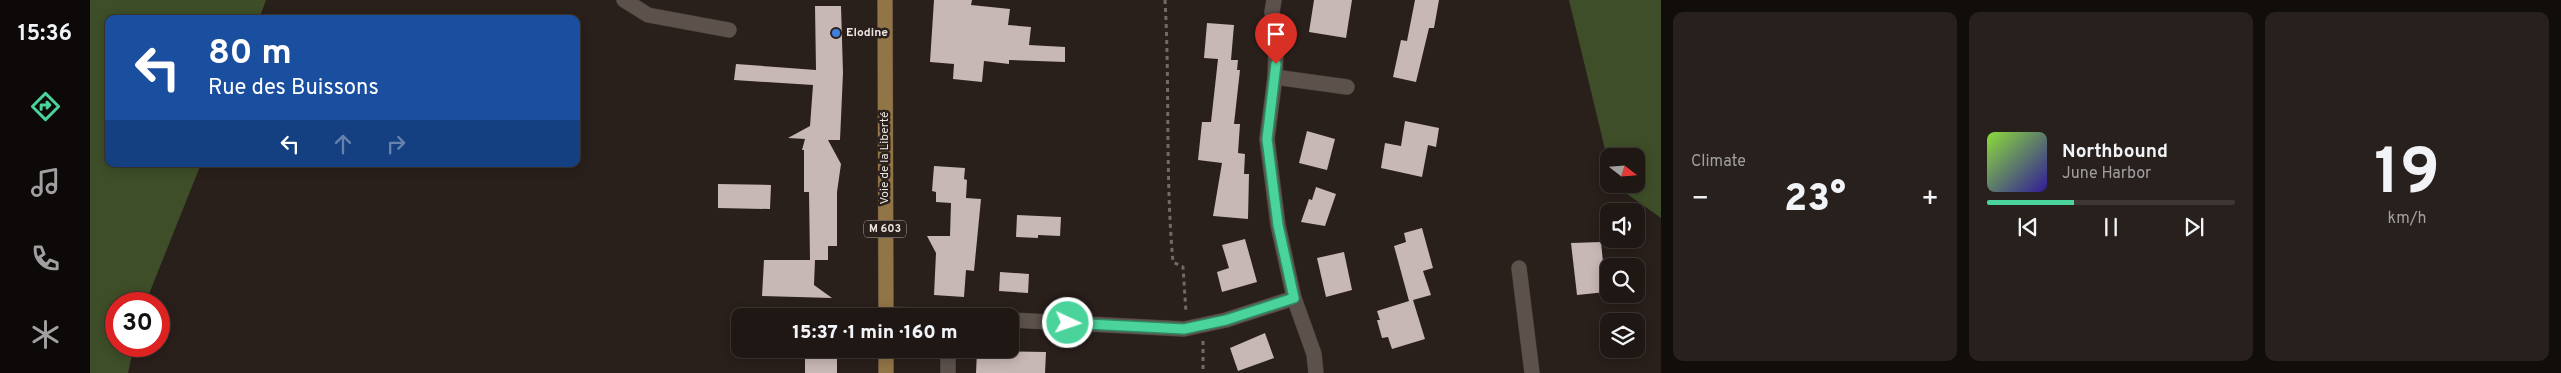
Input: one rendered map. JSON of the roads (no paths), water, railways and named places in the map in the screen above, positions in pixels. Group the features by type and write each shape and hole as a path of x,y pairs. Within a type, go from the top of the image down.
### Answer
{"main road":[{"name":"Voie de la Liberté","path":"885,0 886,308"},
{"path":"886,358 886,373"}],"street":[{"path":"624,0 648,15 729,30"},
{"path":"1274,0 1272,12 1276,50 1275,77 1267,139 1278,225 1294,298 1314,354 1316,373"},
{"path":"1275,77 1347,87"},
{"path":"1519,268 1532,373"},
{"path":"1019,320 1184,329 1226,320 1294,298"},
{"path":"948,358 948,373"}],"place":[{"name":"Elodine","path":"836,33"}]}
